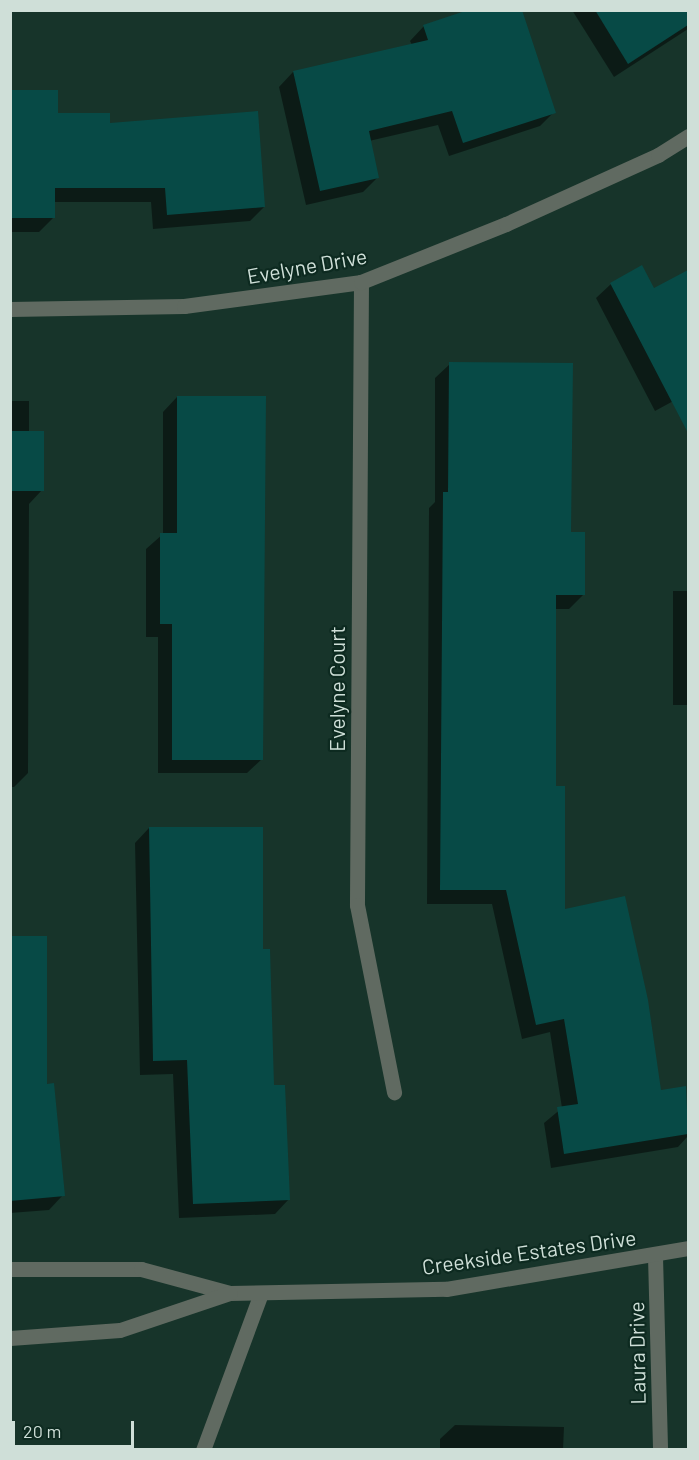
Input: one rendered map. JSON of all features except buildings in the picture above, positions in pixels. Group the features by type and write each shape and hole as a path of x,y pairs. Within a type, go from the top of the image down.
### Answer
{"street":[{"name":"Evelyne Drive","path":"10,309 184,306 361,282 506,224 658,155 688,136"},
{"name":"Evelyne Court","path":"361,282 357,905 394,1092"},
{"name":"Creekside Estates Drive","path":"10,1269 141,1269 230,1293 446,1289 655,1256 688,1248"},
{"name":"Laura Drive","path":"655,1256 660,1449"},
{"name":"Creekside Estates Drive","path":"10,1338 120,1330 230,1293"},
{"path":"204,1449 261,1293"}]}
